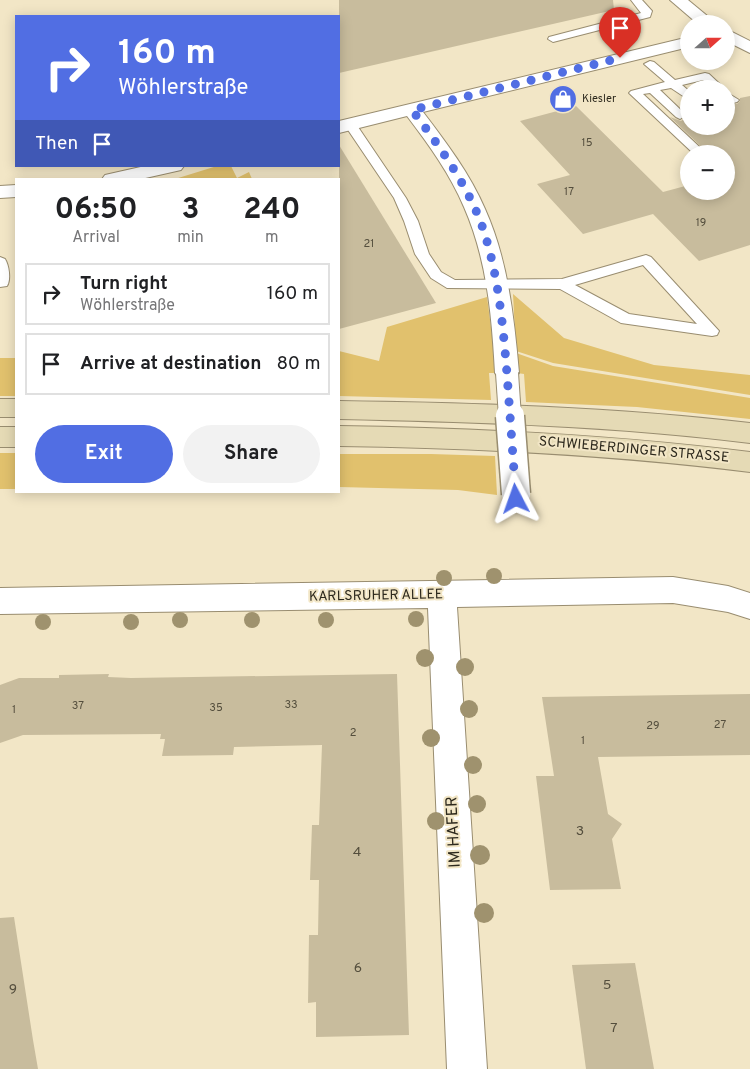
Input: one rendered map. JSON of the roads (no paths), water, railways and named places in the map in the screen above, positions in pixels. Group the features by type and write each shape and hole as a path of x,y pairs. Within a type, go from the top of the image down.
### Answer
{"main road":[{"path":"0,408 15,408"},
{"name":"SCHWIEBERDINGER STRASSE","path":"340,410 448,411 592,417 750,433"},
{"path":"0,436 15,436"},
{"name":"SCHWIEBERDINGER STRASSE","path":"340,436 447,437 595,444 750,462"}],"street":[{"path":"678,0 697,15"},
{"path":"735,31 750,27"},
{"path":"735,39 750,48"},
{"path":"345,126 680,44"},
{"path":"412,110 430,134 467,192 481,224 497,285 507,373 509,497"},
{"path":"117,178 169,167"},
{"path":"0,192 15,191"},
{"name":"KARLSRUHER ALLEE","path":"0,601 673,590 728,599 750,606"},
{"name":"IM HAFER","path":"442,595 467,1069"}],"lane":[{"path":"554,38 646,15 647,11 636,0"},
{"path":"650,64 680,89"},
{"path":"689,80 704,76 709,80"},
{"path":"680,82 635,93 691,145"},
{"path":"652,89 680,114"},
{"path":"345,126 400,198 412,221 422,254 436,275 452,284 562,284 646,260 712,331 626,319 562,284"},
{"path":"0,262 2,283"}],"place":[{"name":"Kiesler","path":"563,99"}]}
